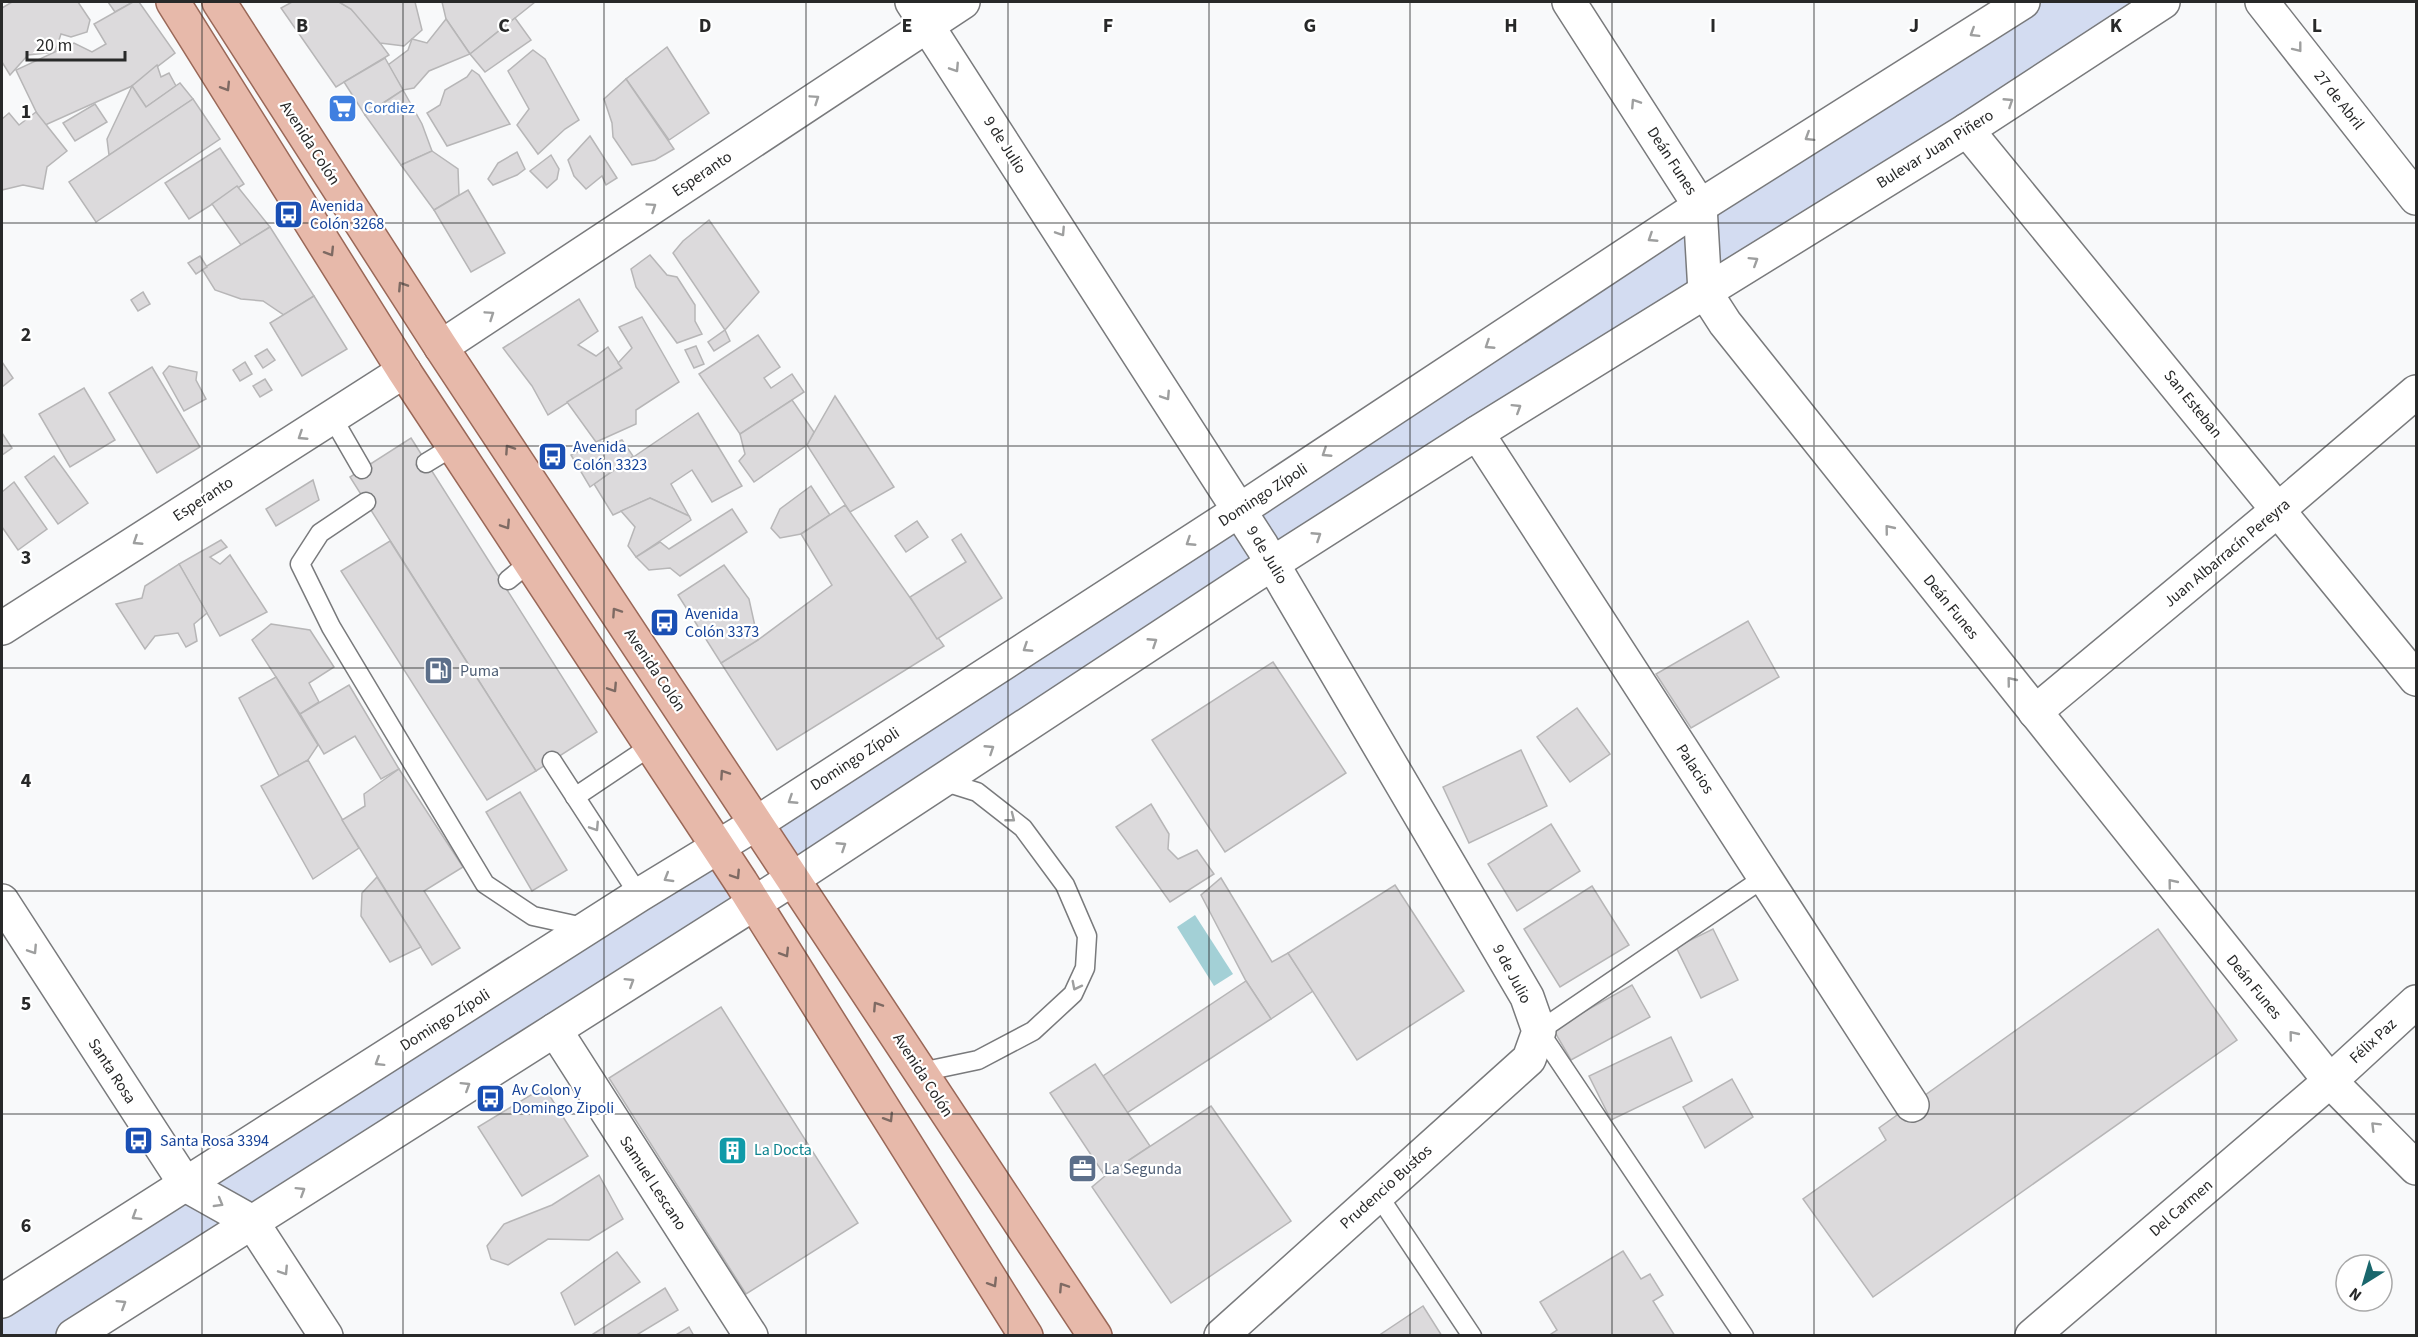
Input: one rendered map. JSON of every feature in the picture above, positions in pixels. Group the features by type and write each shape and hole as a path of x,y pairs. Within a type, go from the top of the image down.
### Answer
{"main road":[{"path":"173,2 404,371 440,454 519,571 651,746 754,903 1026,1335"},
{"name":"Avenida Colón","path":"219,2 441,347 1095,1335"}],"street":[{"name":"Esperanto","path":"441,347 919,13 963,2"},
{"name":"Deán Funes","path":"1569,2 1701,206 1705,292 1725,324 2330,1081 2416,1168"},
{"path":"1701,206 2023,2"},
{"name":"Bulevar Juan Piñero","path":"1705,292 1967,130 2163,2"},
{"name":"27 de Abril","path":"2262,2 2416,198"},
{"name":"9 de Julio","path":"919,13 1273,564 1527,996 1539,1031"},
{"name":"San Esteban","path":"1967,130 2280,509 2416,679"},
{"name":"Domingo Zípoli","path":"2,1301 757,823 1240,510 1701,206"},
{"path":"73,1335 794,878 1273,564 1705,292"},
{"name":"Esperanto","path":"2,628 404,371"},
{"name":"Juan Albarracín Pereyra","path":"2035,712 2280,509 2416,392"},
{"name":"Palacios","path":"1477,434 1912,1105"},
{"name":"Santa Rosa","path":"2,901 186,1185 252,1222 326,1335"},
{"name":"Félix Paz","path":"2330,1081 2416,1002"},
{"name":"Samuel Lescano","path":"555,1030 751,1335"},
{"name":"Prudencio Bustos","path":"1221,1335 1530,1059 1539,1031"},
{"name":"Del Carmen","path":"2032,1335 2330,1081"}],"lane":[{"path":"332,417 362,470"},
{"path":"366,502 320,533 300,564 331,627 485,884 533,916 590,928"},
{"path":"575,797 651,746"},
{"path":"552,760 639,896"},
{"path":"921,1072 978,1060 1033,1031 1073,994 1085,968 1087,936 1065,885 1023,828 977,792 942,781"},
{"path":"1744,1335 1539,1031 1765,877"},
{"path":"1378,1195 1472,1335"}],"shaded area":[{"path":"2023,2 2163,2 794,878 757,823"},
{"path":"718,848 754,903 73,1335 2,1336 2,1301"},
{"path":"1195,915 1233,974 1214,986 1177,927"}],"building":[{"path":"12,2 78,2 90,20 87,32 71,37 61,34 55,52 28,55 10,75 2,62 2,8"},
{"path":"108,2 133,2 115,12"},
{"path":"133,2 139,2 175,53 132,86 43,126 16,70 74,43 92,52 106,44 94,24"},
{"path":"292,2 339,2 351,9 366,24 389,55 336,87 281,8"},
{"path":"339,2 415,2 422,30 404,46 380,43 351,9"},
{"path":"442,2 535,2 470,54 446,19"},
{"path":"515,18 531,40 485,72 470,54"},
{"path":"446,19 470,54 429,71 414,88 403,90 388,65 408,50 412,39 427,43"},
{"path":"667,47 709,113 669,140 626,79"},
{"path":"533,50 545,59 579,120 565,129 538,154 517,125 529,109 508,71"},
{"path":"385,58 403,90 365,115 344,82"},
{"path":"157,65 161,77 169,73 176,86 146,107 132,86"},
{"path":"472,70 479,75 510,124 447,146 427,113 440,105 445,90 467,77"},
{"path":"626,79 674,149 655,160 632,165 613,137 612,123 604,99"},
{"path":"180,83 193,99 109,155 107,139 132,86 146,107"},
{"path":"403,90 422,124 432,151 401,165 365,115"},
{"path":"193,99 220,139 96,222 69,182"},
{"path":"95,104 107,122 75,141 63,123"},
{"path":"36,112 67,151 47,167 43,189 23,185 2,190 2,119 9,113 19,125"},
{"path":"590,136 617,178 606,185 602,176 586,189 574,176 568,160"},
{"path":"220,148 244,184 189,219 165,183"},
{"path":"432,151 458,169 459,195 434,210 401,165"},
{"path":"517,152 525,169 493,185 488,179 498,163"},
{"path":"551,155 559,169 557,179 547,188 530,171"},
{"path":"237,186 270,227 241,245 212,204"},
{"path":"468,190 505,253 471,272 434,210"},
{"path":"709,220 759,292 725,330 673,253 683,241"},
{"path":"270,227 314,296 284,315 263,301 241,299 215,290 202,269"},
{"path":"650,255 667,275 677,277 695,305 695,321 702,334 677,343 636,287 631,269"},
{"path":"200,256 207,267 196,274 188,263"},
{"path":"143,292 150,304 138,311 131,300"},
{"path":"314,296 347,349 302,376 270,323"},
{"path":"579,299 598,331 578,345 596,356 608,347 622,368 548,415 532,386 503,348"},
{"path":"642,317 679,382 636,410 636,424 596,442 567,402 622,368 618,363 632,348 619,327"},
{"path":"725,330 730,341 714,351 708,342"},
{"path":"758,335 780,367 764,378 771,388 792,374 804,392 740,434 699,374"},
{"path":"696,346 704,364 694,368 685,350"},
{"path":"267,349 275,360 263,368 255,356"},
{"path":"2,362 13,378 2,387"},
{"path":"245,362 252,374 240,381 233,370"},
{"path":"169,366 197,372 196,380 206,399 184,411 163,373"},
{"path":"152,367 200,447 157,473 109,393"},
{"path":"265,379 272,390 260,397 253,386"},
{"path":"84,388 115,440 70,467 39,414"},
{"path":"835,396 894,487 850,512 807,445"},
{"path":"792,400 814,432 807,445 754,482 739,461 745,454 740,434"},
{"path":"698,413 742,486 712,502 692,470 671,484 689,516 650,498 613,515 594,484"},
{"path":"2,433 12,448 2,455"},
{"path":"411,438 597,732 536,771 350,477"},
{"path":"622,440 633,456 590,487 571,455 596,442 614,443"},
{"path":"54,456 88,503 58,524 25,477"},
{"path":"313,480 319,500 276,526 266,509"},
{"path":"14,482 47,529 18,550 2,527 2,492"},
{"path":"811,486 830,515 801,534 780,538 771,528 780,509"},
{"path":"650,498 689,516 691,520 636,557 628,546 635,527 621,511"},
{"path":"845,505 944,646 777,750 721,663 758,640 832,585 801,534"},
{"path":"732,509 747,532 680,576 670,568 649,570 636,557 660,542 669,549"},
{"path":"917,521 928,537 906,552 895,536"},
{"path":"961,534 1002,598 937,639 910,597 966,562 952,540"},
{"path":"221,540 227,547 210,557 220,564 230,555 267,612 220,636 179,564"},
{"name":"Puma","path":"390,541 536,771 487,800 341,571"},
{"path":"179,564 207,613 194,624 197,641 186,647 178,633 155,636 145,649 116,604 142,598 145,586"},
{"path":"724,565 749,599 758,640 721,663 678,595"},
{"path":"1748,621 1779,677 1691,728 1656,674"},
{"path":"271,624 310,630 334,667 309,683 319,702 300,714 252,640"},
{"path":"1273,662 1346,773 1225,852 1152,740"},
{"path":"276,677 318,745 308,760 279,776 239,698"},
{"path":"349,685 399,769 381,779 355,736 324,754 300,714"},
{"path":"1577,708 1610,754 1570,782 1537,737"},
{"path":"1521,750 1547,806 1469,843 1443,787"},
{"path":"308,760 359,848 313,879 261,786"},
{"path":"399,769 463,867 424,891 460,948 432,965 342,820 365,806 364,794"},
{"path":"520,792 567,870 532,891 486,812"},
{"path":"1151,804 1169,834 1168,849 1178,859 1197,850 1214,874 1170,902 1116,827"},
{"path":"1551,824 1580,871 1517,911 1488,864"},
{"path":"377,877 421,947 390,962 361,916 362,893"},
{"path":"1221,878 1272,962 1288,953 1313,991 1271,1019 1246,981 1201,895"},
{"path":"1395,885 1464,991 1357,1060 1288,953"},
{"path":"1592,886 1629,945 1560,987 1524,929"},
{"path":"1713,929 1738,980 1701,998 1676,947"},
{"path":"2158,929 2237,1040 1873,1297 1803,1199 1886,1140 1879,1128"},
{"path":"1246,981 1271,1019 1127,1113 1103,1076"},
{"path":"1632,985 1650,1017 1571,1060 1553,1029"},
{"name":"La Docta","path":"721,1007 858,1223 746,1294 609,1078"},
{"path":"1671,1037 1692,1081 1611,1120 1589,1076"},
{"path":"1095,1064 1150,1146 1105,1176 1050,1093"},
{"path":"1732,1079 1753,1117 1705,1148 1683,1107"},
{"path":"544,1087 588,1156 522,1196 478,1127"},
{"path":"1211,1106 1291,1221 1171,1303 1092,1187"},
{"path":"599,1175 623,1219 589,1240 548,1239 508,1265 491,1259 487,1246 504,1224 552,1205"},
{"path":"1623,1251 1641,1279 1650,1274 1663,1295 1653,1301 1675,1336 1548,1336 1557,1330 1540,1302"},
{"path":"617,1252 640,1282 575,1325 561,1293"},
{"path":"665,1288 678,1310 635,1336 590,1336"},
{"path":"1423,1306 1442,1336 1378,1336"},
{"path":"689,1327 694,1336 674,1336"}],"place":[{"name":"Cordiez","path":"343,108"},
{"name":"Avenida Colón 3268","path":"289,215"},
{"name":"Avenida Colón 3323","path":"552,456"},
{"name":"Avenida Colón 3373","path":"664,623"},
{"name":"Puma","path":"439,671"},
{"name":"Av Colon y Domingo Zipoli","path":"491,1099"},
{"name":"Santa Rosa 3394","path":"139,1141"},
{"name":"La Docta","path":"733,1150"},
{"name":"La Segunda","path":"1083,1169"}]}
